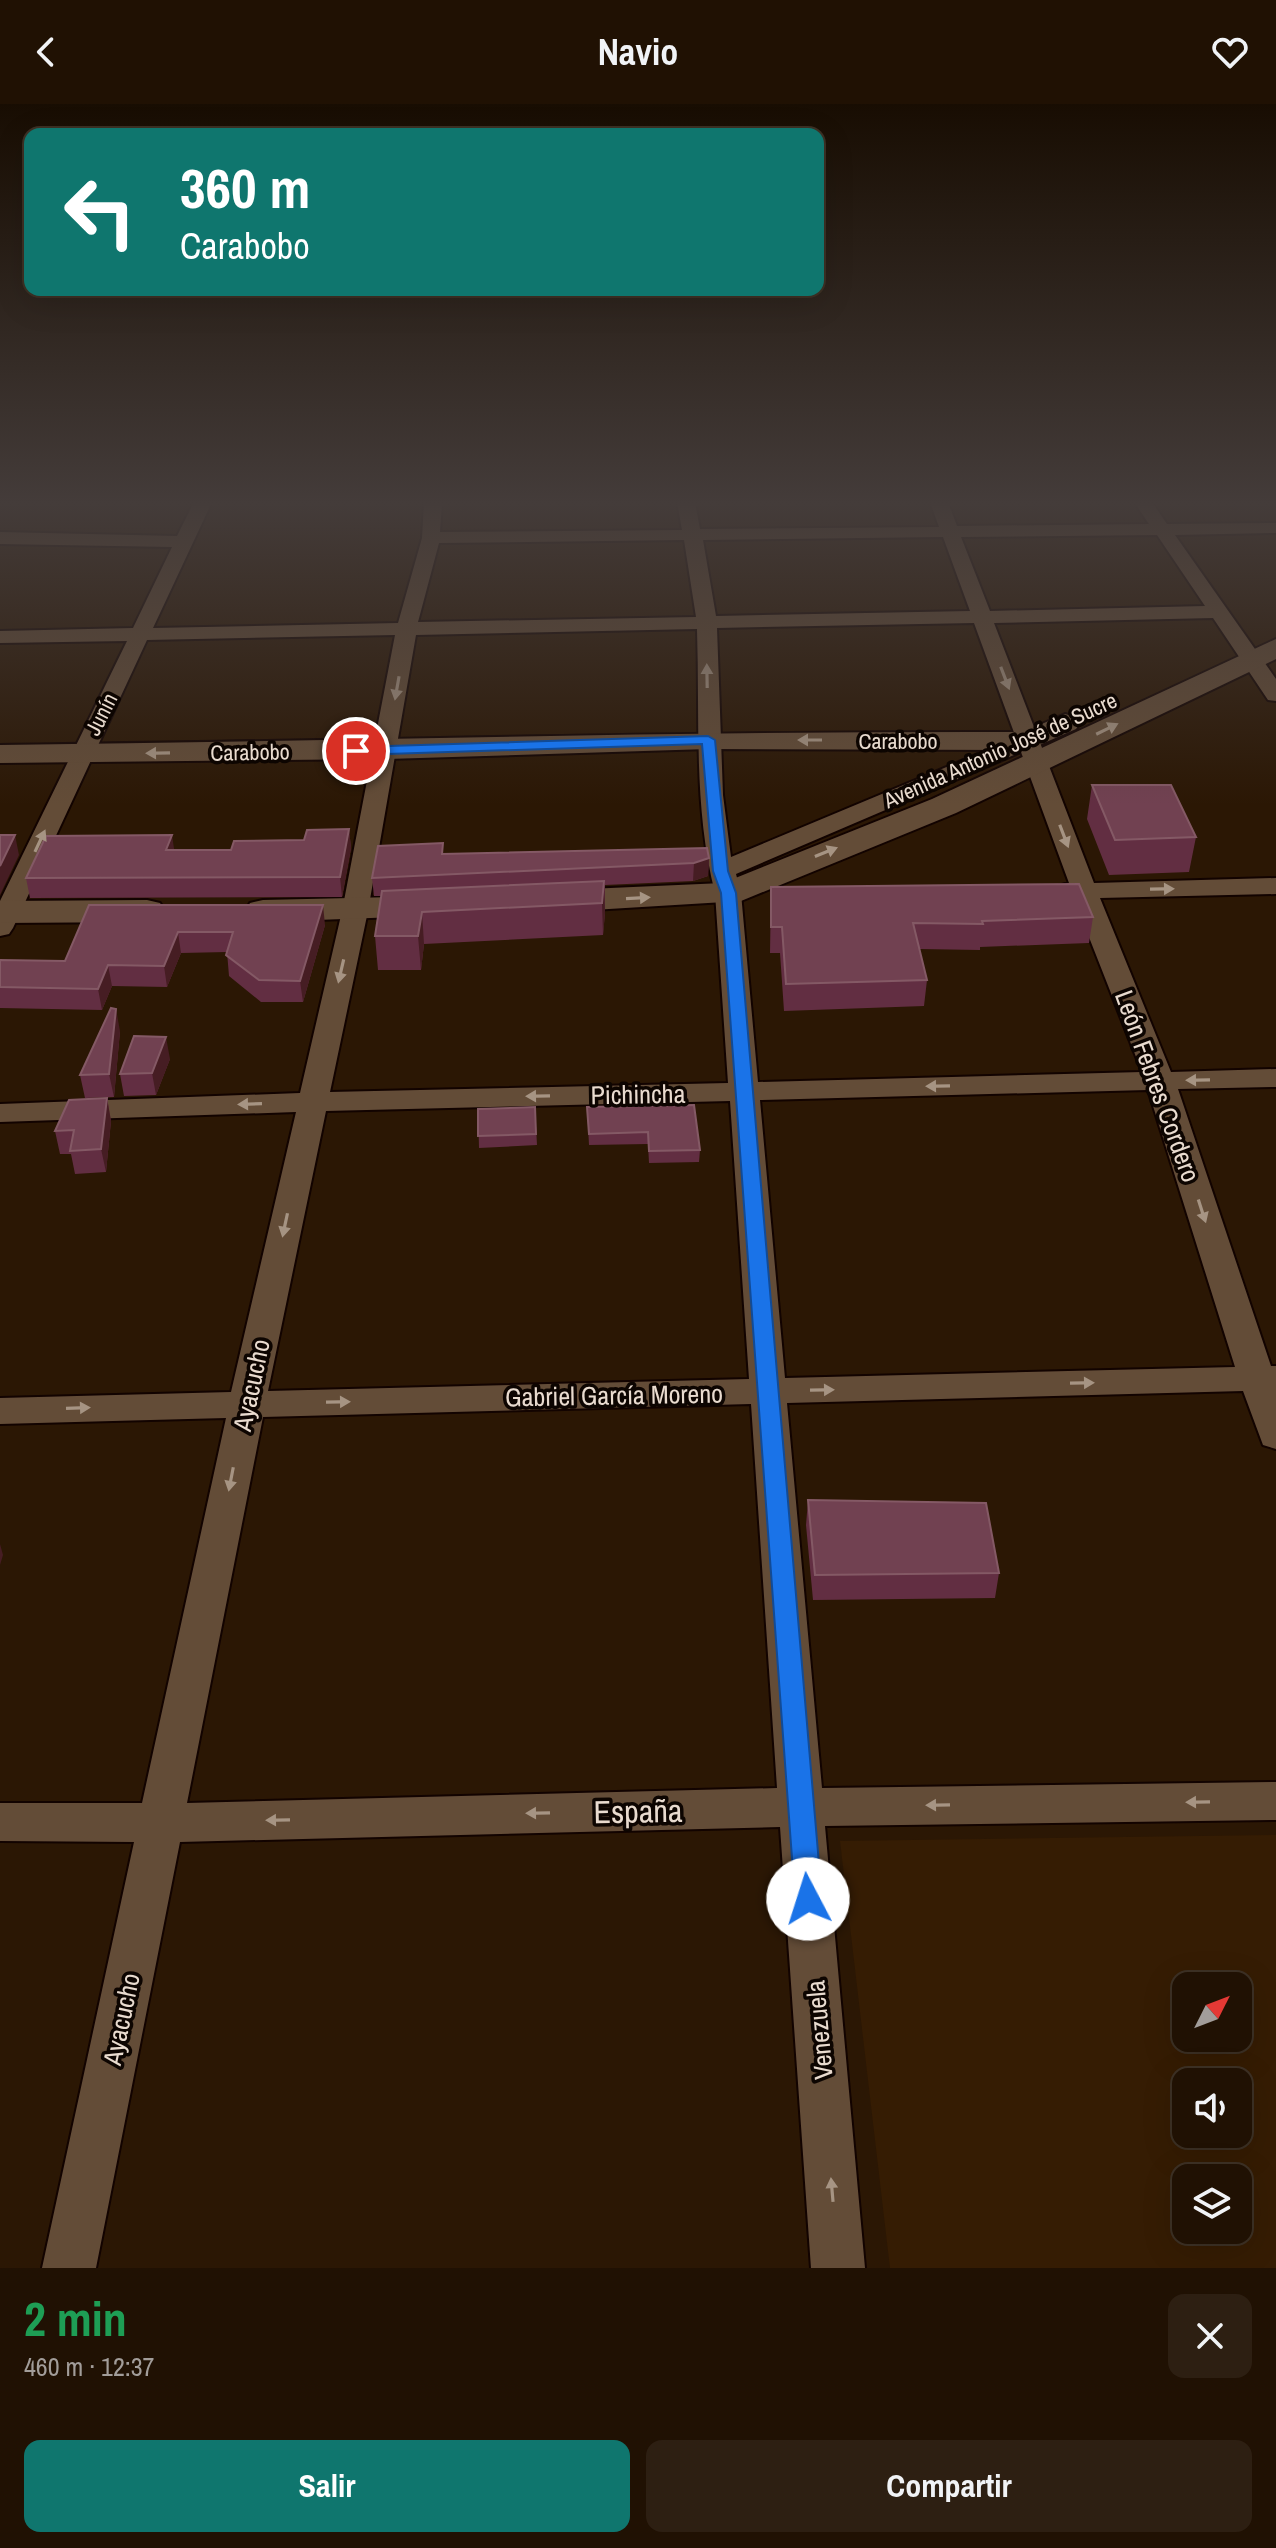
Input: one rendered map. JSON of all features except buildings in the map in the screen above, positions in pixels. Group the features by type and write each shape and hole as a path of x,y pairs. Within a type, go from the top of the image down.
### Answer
{"main road":[{"name":"Avenida Antonio José de Sucre","path":"513,903 724,882 944,806 1032,752 1255,650 1276,622"},
{"name":"Carabobo","path":"0,754 387,750 708,740 1032,752"},
{"path":"229,911 355,911 466,906"},
{"path":"3,917 181,911"}],"street":[{"name":"Junín","path":"3,917 153,603"},
{"name":"Ayacucho","path":"69,2268 247,1404 355,911 414,603"},
{"name":"Venezuela","path":"703,603 707,623 708,740 745,1091 766,1391 838,2268"},
{"name":"León Febres Cordero","path":"976,603 1160,1081 1266,1379 1276,1436"},
{"path":"1213,603 1255,650 1276,695"},
{"path":"0,637 1219,612"},
{"path":"724,882 790,893"},
{"path":"1038,891 1276,886"},
{"name":"Pichincha","path":"0,1113 312,1102 1276,1078"},
{"name":"Gabriel García Moreno","path":"0,1411 1266,1379"},
{"name":"España","path":"0,1822 162,1823 801,1807 1276,1801"}],"shaded area":[{"path":"1276,1835 1276,2268 890,2268 840,1841"}],"route":[{"path":"356,751 708,740 721,871 728,893 808,1899"}]}
